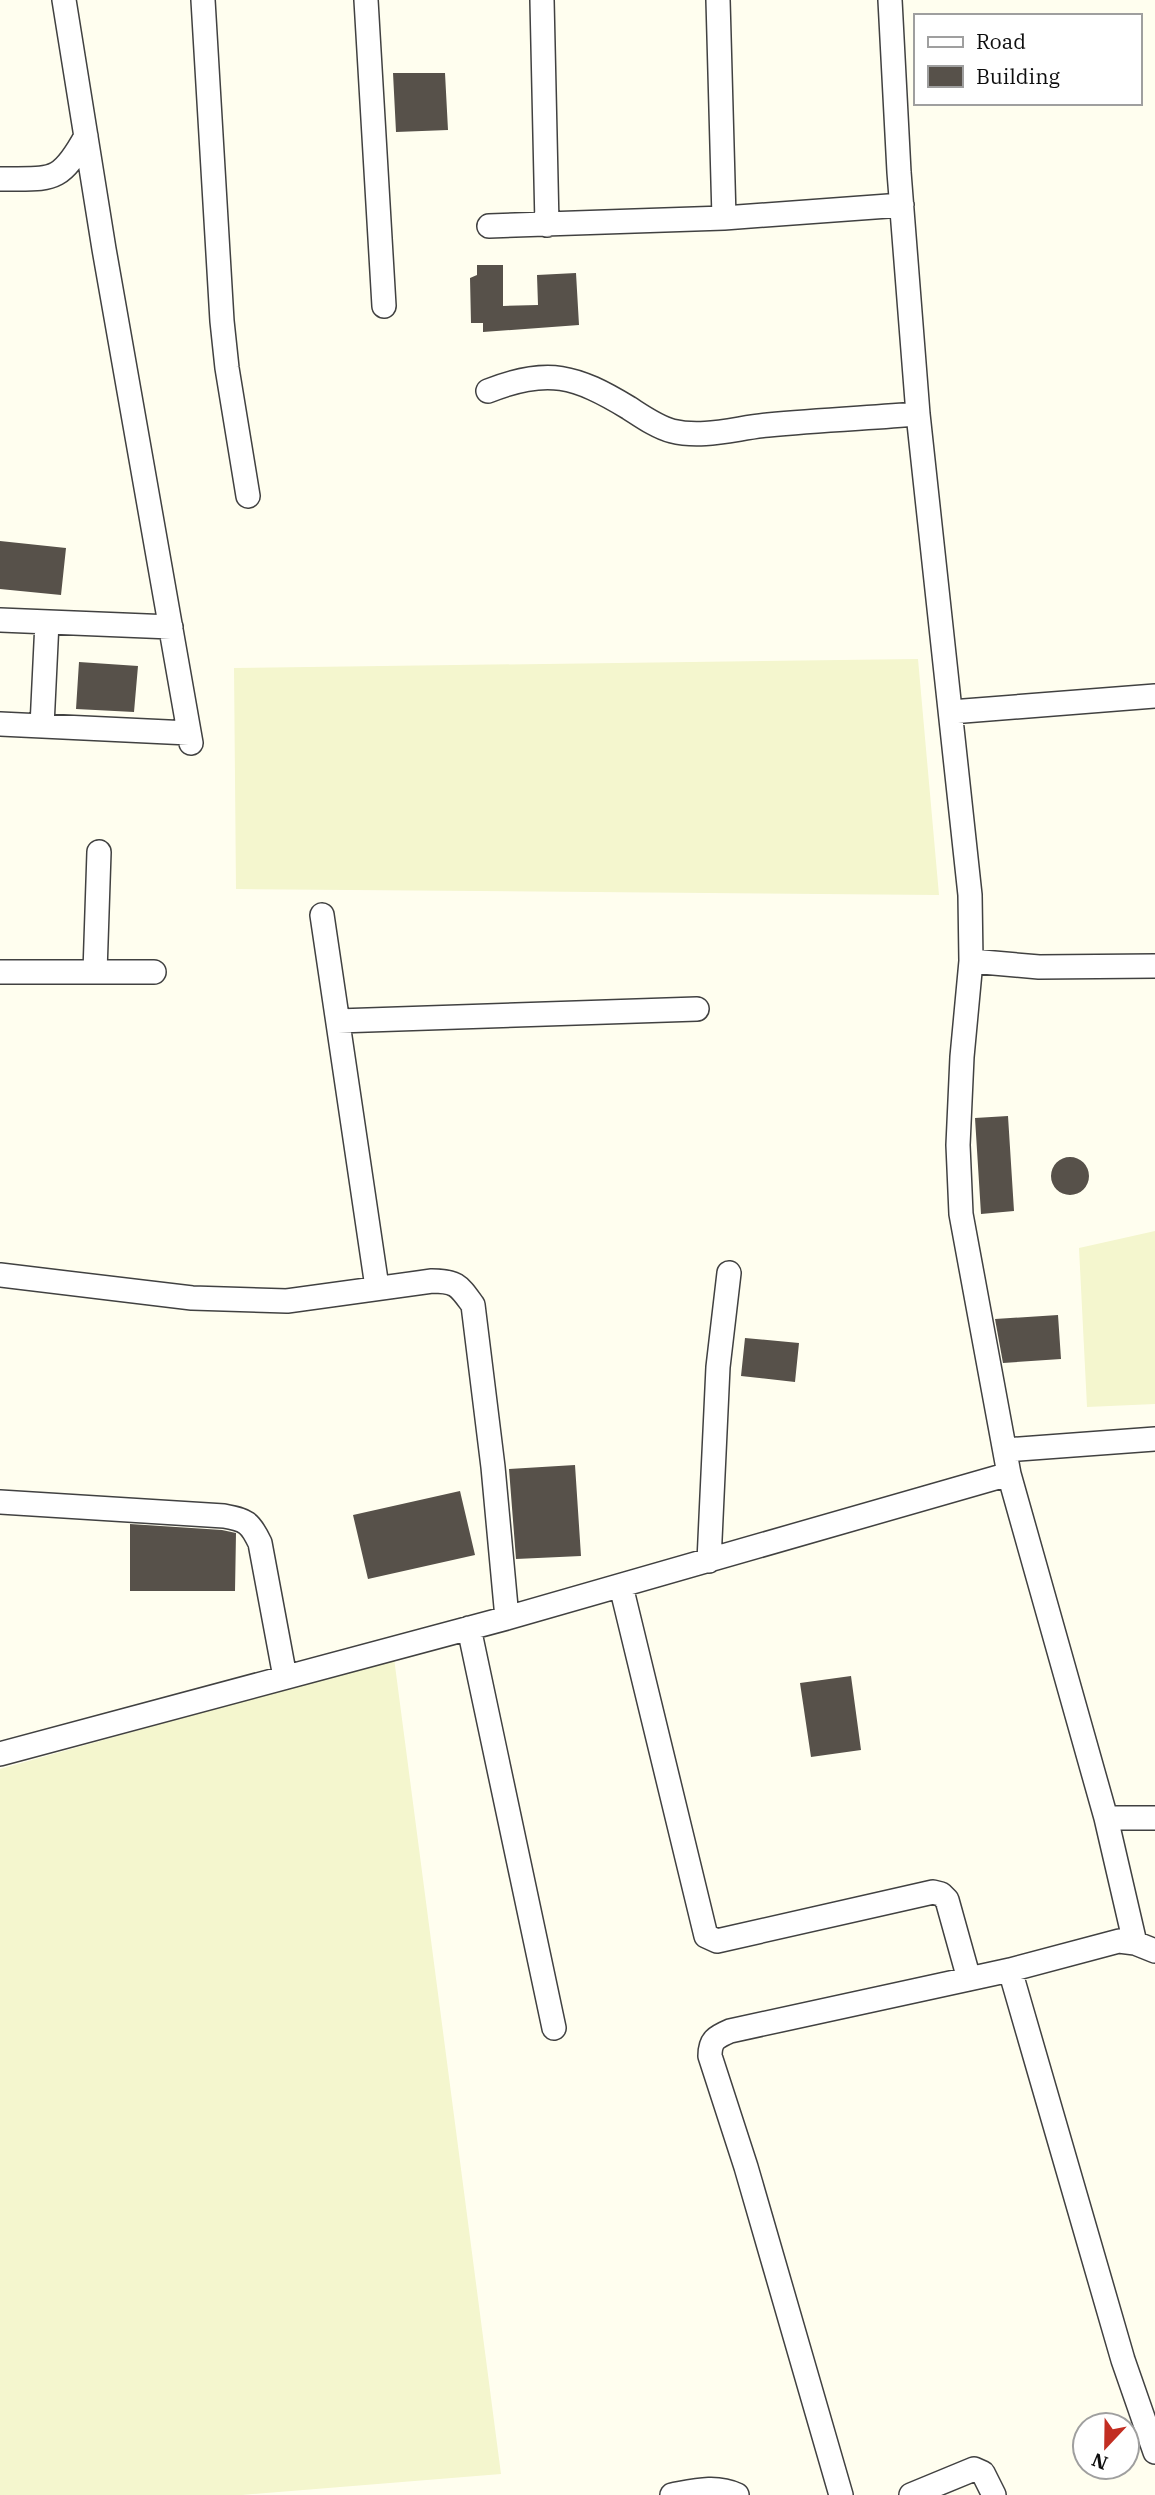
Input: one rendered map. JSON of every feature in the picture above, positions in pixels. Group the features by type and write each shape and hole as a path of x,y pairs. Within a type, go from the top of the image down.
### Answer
{"street":[{"path":"0,724 190,738 64,0"},
{"path":"203,0 222,321 248,496"},
{"path":"366,0 384,306"},
{"path":"542,0 547,226"},
{"path":"718,0 724,218"},
{"path":"841,2495 710,2056 710,2044 717,2036 730,2031 1010,1970 1119,1941 1145,1947 1009,1474 961,1214 958,1145 962,1057 971,961 970,895 918,414 890,0"},
{"path":"0,179 56,175 73,160 86,136"},
{"path":"489,226 724,218 902,205"},
{"path":"488,391 513,381 545,377 565,378 592,387 670,430 690,434 766,425 918,414"},
{"path":"0,620 171,628"},
{"path":"42,726 47,622"},
{"path":"951,712 1155,696"},
{"path":"95,972 99,852"},
{"path":"322,915 377,1287"},
{"path":"971,961 1039,967 1155,966"},
{"path":"0,972 154,972"},
{"path":"338,1021 697,1009"},
{"path":"709,1561 718,1367 729,1273"},
{"path":"0,1275 192,1297 287,1301 377,1287 449,1281 459,1286 473,1305 493,1467 507,1618"},
{"path":"1005,1450 1155,1439"},
{"path":"0,1754 507,1618 1009,1474"},
{"path":"0,1502 224,1516 244,1520 260,1543 285,1677"},
{"path":"621,1586 706,1936 718,1941 933,1892 941,1894 947,1900 969,1979"},
{"path":"469,1628 554,2028"},
{"path":"1106,1818 1155,1818"},
{"path":"1010,1970 1123,2360 1155,2452"},
{"path":"911,2495 974,2469 983,2473 993,2495"},
{"path":"672,2495 705,2489 724,2490 737,2495"}],"green space":[{"path":"918,659 939,895 236,889 234,668"},
{"path":"1155,1231 1155,1404 1087,1407 1079,1248"},
{"path":"394,1658 501,2474 242,2495 0,2495 0,1769"}],"building":[{"path":"393,73 445,73 448,130 396,132"},
{"path":"477,265 503,265 503,306 538,305 537,275 576,273 579,325 483,332 483,323 471,323 470,278 477,275"},
{"path":"0,541 66,548 61,595 0,589"},
{"path":"79,662 138,666 134,712 76,709"},
{"path":"1008,1116 1014,1211 981,1214 975,1118"},
{"path":"1070,1157 1084,1162 1089,1176 1084,1190 1070,1195 1056,1190 1051,1176 1056,1162"},
{"path":"1058,1315 1061,1359 1003,1363 995,1319"},
{"path":"745,1338 799,1343 795,1382 741,1376"},
{"path":"575,1465 581,1556 516,1559 509,1469"},
{"path":"460,1491 475,1555 368,1579 353,1515"},
{"path":"130,1524 236,1533 235,1591 130,1591"},
{"path":"851,1676 861,1750 811,1757 800,1683"}]}
